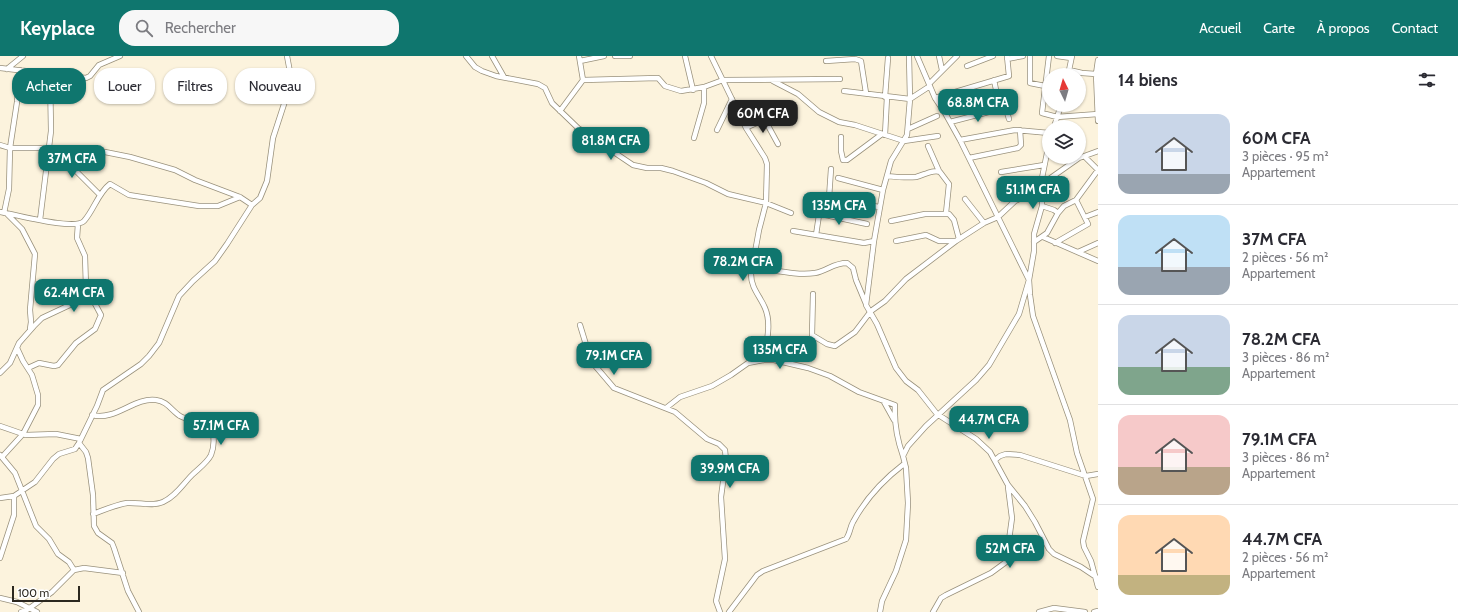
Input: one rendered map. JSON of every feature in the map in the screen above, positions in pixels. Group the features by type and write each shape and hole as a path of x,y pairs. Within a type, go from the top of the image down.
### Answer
{"street":[{"path":"7,68 23,56"},
{"path":"86,78 90,76 99,65 120,56"},
{"path":"0,498 14,496 35,482 53,459 62,453 73,450 80,441 103,390 136,368 149,356 159,343 179,296 218,256 252,205 260,198 267,181 273,138 286,98 290,72 287,56"},
{"path":"466,56 475,68 504,77 538,84 545,88 552,103 578,128 633,165 673,171 706,183 728,194 766,203 791,212"},
{"path":"492,56 504,77"},
{"path":"560,111 576,92 583,80 579,58 604,56"},
{"path":"615,56 630,56"},
{"path":"685,56 693,90"},
{"path":"711,56 746,128 765,158 767,164 766,203 759,230 752,267 751,282 764,306 768,323 764,360"},
{"path":"866,305 874,241 883,190 894,156 904,141 908,129 910,99 909,56"},
{"path":"917,56 935,98 960,140 1029,280 1033,316 1070,420 1077,453 1092,492 1093,503 1083,541 1084,547 1091,561 1098,587"},
{"path":"939,56 942,70"},
{"path":"844,91 910,99 930,85 942,70 957,56"},
{"path":"967,66 993,56"},
{"path":"935,98 1010,75 1007,58 1023,56"},
{"path":"1030,56 1030,84 1042,86"},
{"path":"1047,68 1049,56"},
{"path":"1053,56 1072,57 1069,68"},
{"path":"826,61 855,57 862,62 866,93"},
{"path":"841,137 841,151 843,160 847,160 883,134 888,58"},
{"path":"1098,60 1096,74 1098,121"},
{"path":"0,68 12,69"},
{"path":"1086,73 1096,74"},
{"path":"583,80 658,78 665,86 681,91 693,90 723,80 840,79"},
{"path":"772,80 798,94 819,112 839,122 855,125 904,141 938,136"},
{"path":"994,80 1000,109"},
{"path":"694,138 704,102 704,87"},
{"path":"717,130 732,99"},
{"path":"3,213 9,189 10,148 17,104"},
{"path":"40,220 51,131 51,104"},
{"path":"950,122 1000,109 1007,110 1009,119"},
{"path":"1042,112 1057,117 1098,114"},
{"path":"1056,120 1059,112"},
{"path":"908,129 937,116"},
{"path":"746,128 764,121 778,144"},
{"path":"960,140 1006,130 1042,132"},
{"path":"969,158 1018,148 1021,145 1020,130"},
{"path":"0,145 10,148 77,152 95,150 130,157 168,167 195,180 240,197 252,205"},
{"path":"928,146 939,171 949,184 946,213"},
{"path":"58,151 100,195"},
{"path":"1086,156 1098,151"},
{"path":"1034,242 1043,237 1050,229 1058,212 1064,206 1076,200 1098,170 1086,162"},
{"path":"1042,184 1072,164"},
{"path":"903,456 908,446 937,414 976,380 989,365 1019,314 1029,280 1035,228 1042,206 1044,165 1001,172"},
{"path":"829,198 832,169"},
{"path":"887,176 901,178 939,171"},
{"path":"838,178 883,190"},
{"path":"3,213 40,220 78,224 82,222 89,214 100,195 110,184 128,195 199,206 218,206 240,197"},
{"path":"813,294 813,337 831,346 844,341 855,332 870,311 885,301 906,280 957,240 984,223 998,217 1015,201 1024,197 1042,194"},
{"path":"812,195 879,208"},
{"path":"965,199 984,223"},
{"path":"1055,243 1088,224 1076,200"},
{"path":"1042,206 1058,212"},
{"path":"1085,217 1098,212"},
{"path":"3,213 22,229 35,254 30,310 30,330"},
{"path":"891,221 925,214 946,213 951,215 954,220 957,240"},
{"path":"816,235 819,215 821,214 867,224"},
{"path":"28,368 39,363 54,366 58,365 76,343 95,329 101,315 86,287 85,256 76,237 78,224"},
{"path":"793,232 864,243 874,241"},
{"path":"896,242 926,235 939,241 957,240"},
{"path":"1043,237 1098,261"},
{"path":"1078,252 1098,244"},
{"path":"752,267 812,274 822,272 831,266 847,263 853,268 866,305 884,338 896,368 906,381 918,390 937,414 976,439 990,452 1008,485 1025,506 1049,549 1054,554 1082,567 1096,578"},
{"path":"0,373 10,363 17,348 30,330 42,318 74,303 86,287"},
{"path":"580,325 591,361 614,388 675,412 707,439 719,444 725,450 726,460 721,497 725,559 716,601 720,612"},
{"path":"17,348 32,375 38,395 38,401 36,410 23,434 1,456 15,474 36,526 50,539 57,552 69,562 74,570"},
{"path":"666,408 680,397 712,386 748,363 764,360 774,360 808,368 830,376 859,392 895,405 894,420 897,438 906,468 908,503 906,540 896,571 882,601 880,612"},
{"path":"92,415 104,417 143,402 155,400 164,402 181,417 202,422 210,428 213,435 213,448 207,461 190,476 182,488 163,502 155,504 127,503 93,514"},
{"path":"884,402 894,420"},
{"path":"0,426 23,434 36,436 56,434 80,441 88,458 93,495 94,526 98,533 112,543 128,591 139,612"},
{"path":"995,460 1006,454 1020,455 1086,476 1098,474"},
{"path":"729,612 757,575 763,571 846,539 853,521 867,499 884,479 904,464"},
{"path":"933,612 942,598 946,595 991,573 1006,562 1012,518 1008,485"},
{"path":"0,558 14,515 14,496"},
{"path":"21,612 52,592 74,570 84,568 123,573"},
{"path":"0,598 37,612"},
{"path":"1039,612 1054,608 1085,612"},
{"path":"1094,612 1098,611"}]}
